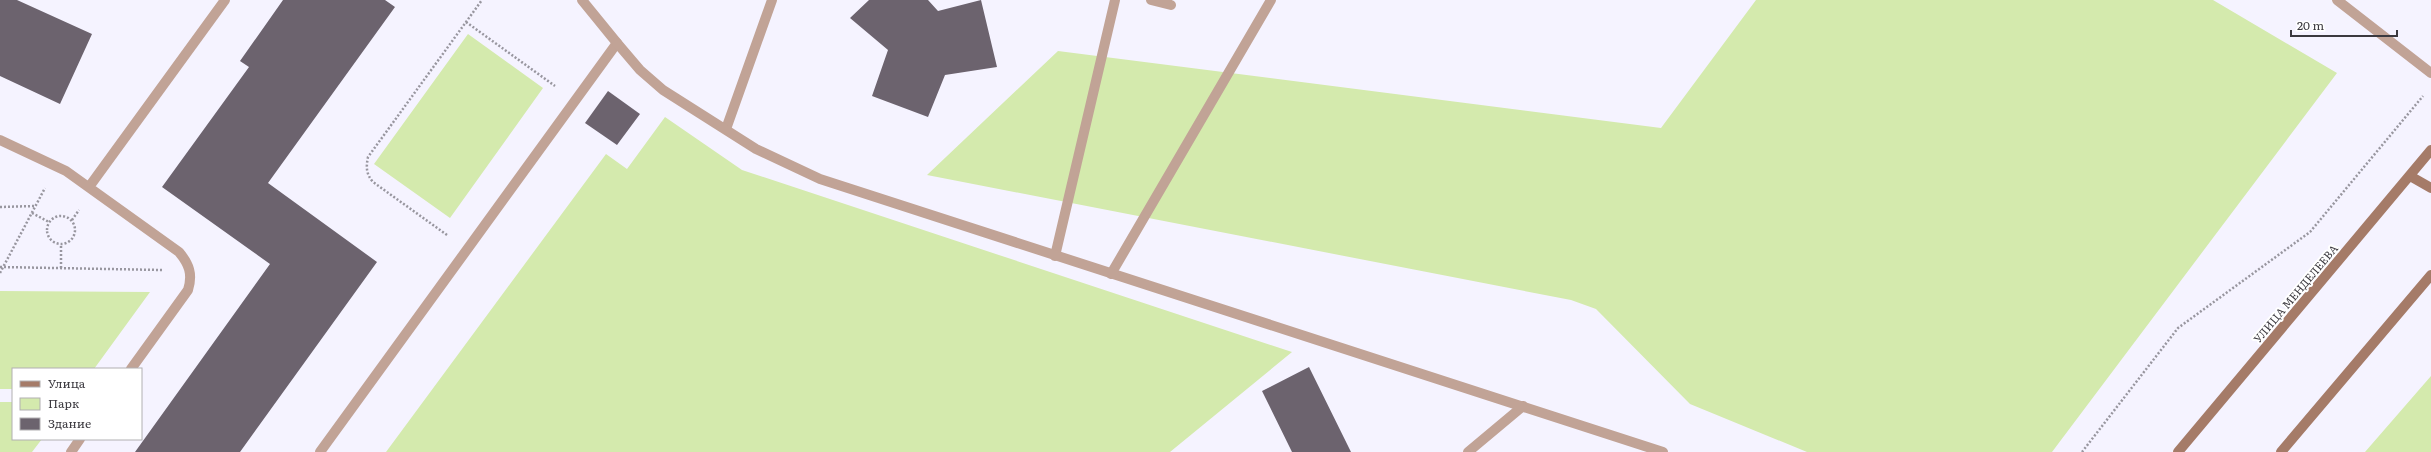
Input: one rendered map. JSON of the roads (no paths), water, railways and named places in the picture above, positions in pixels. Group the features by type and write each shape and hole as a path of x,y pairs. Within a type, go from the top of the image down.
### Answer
{"main road":[{"name":"УЛИЦА МЕНДЕЛЕЕВА","path":"2178,452 2431,150"},
{"path":"2410,176 2431,188"},
{"path":"2281,452 2431,275"}],"street":[{"path":"90,188 225,0"},
{"path":"582,0 636,66 654,83 756,149 820,179 1663,452"},
{"path":"726,129 772,0"},
{"path":"1055,256 1115,0"},
{"path":"1151,0 1171,5"},
{"path":"1111,274 1271,0"},
{"path":"2337,0 2431,73"},
{"path":"320,452 617,43"},
{"path":"0,140 56,166 90,188 179,252 187,261 190,271 188,290 132,368"},
{"path":"1468,452 1523,406"},
{"path":"71,452 79,440"}]}
